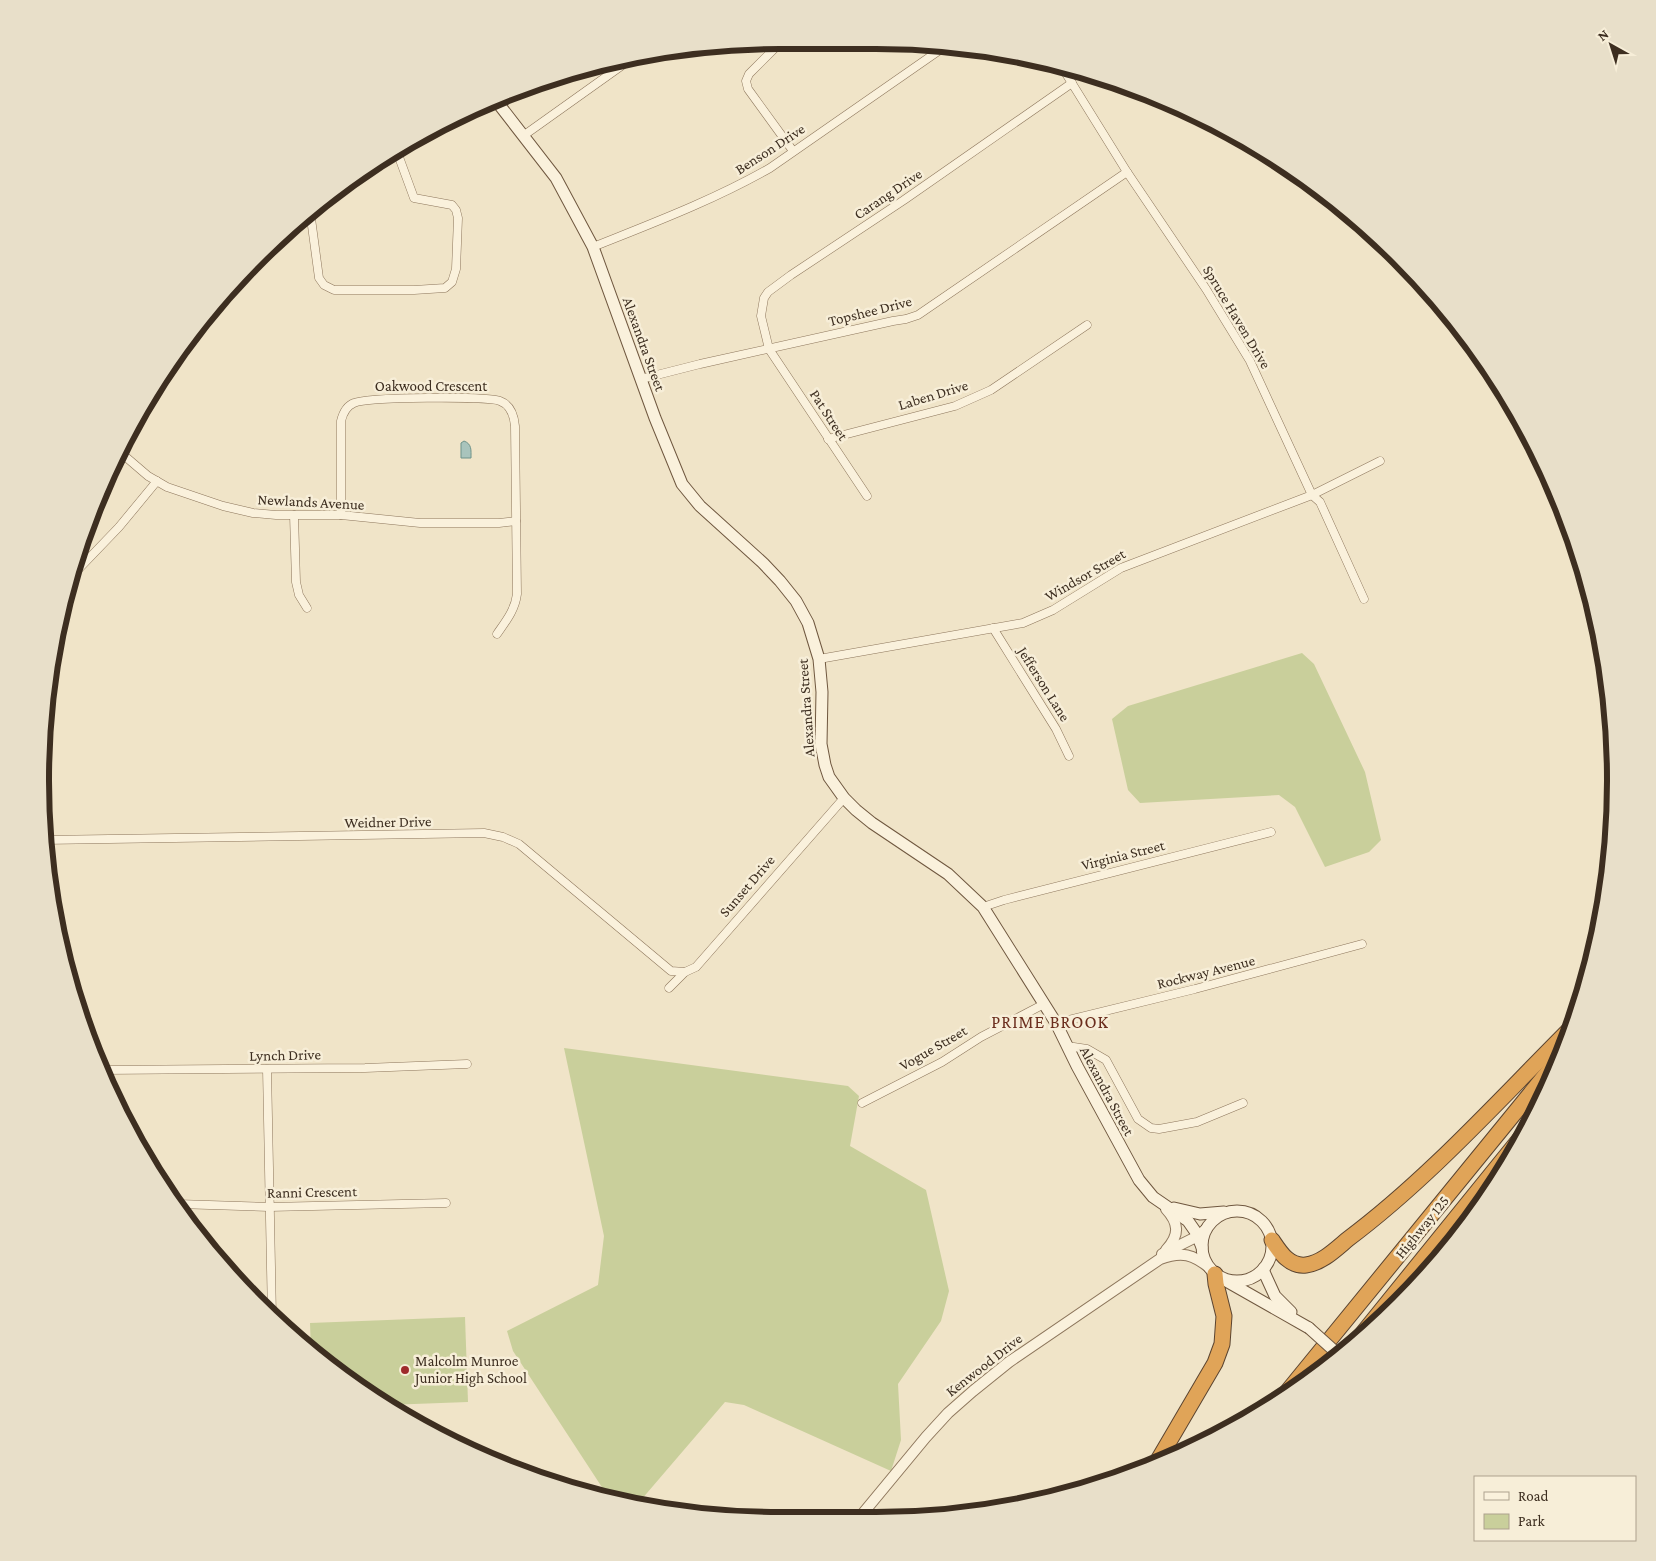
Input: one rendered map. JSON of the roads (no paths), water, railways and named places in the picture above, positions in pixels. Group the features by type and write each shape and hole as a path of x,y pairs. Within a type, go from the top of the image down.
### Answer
{"highway":[{"path":"1272,1240 1282,1254 1292,1263 1305,1265 1324,1257 1371,1222 1413,1186 1560,1039"},
{"name":"Highway 125","path":"1300,1376 1545,1075"},
{"name":"Highway 125","path":"1385,1305 1493,1172"},
{"path":"1160,1455 1215,1363 1222,1344 1224,1316 1215,1273"}],"main road":[{"name":"Alexandra Street","path":"499,104 556,178 593,248 655,418 682,484 700,506 763,563 780,581 796,601 808,623 819,659 822,692 822,753 829,777 844,798 872,822 948,874 983,907 1056,1023 1139,1180 1159,1202 1188,1221 1202,1237"},
{"name":"Alexandra Street","path":"1159,1202 1180,1210 1200,1214 1231,1212"},
{"path":"1215,1273 1232,1281 1244,1281 1255,1276 1264,1268 1272,1252 1272,1240 1268,1228 1255,1216 1243,1212 1231,1212 1215,1220 1202,1237 1204,1259 1215,1273 1309,1328"},
{"path":"1264,1268 1275,1296 1334,1350"}],"street":[{"path":"774,49 749,74 746,81 748,89 793,151"},
{"name":"Benson Drive","path":"593,248 720,194 770,168 937,51"},
{"path":"523,136 619,67"},
{"name":"Spruce Haven Drive","path":"1067,74 1128,172 1206,289 1250,361 1312,495 1320,502 1364,599"},
{"name":"Carang Drive","path":"769,349 761,316 762,304 768,292 1072,83"},
{"path":"311,220 318,276 326,287 334,290 359,291 414,290 446,287 452,282 456,269 458,218 456,210 452,205 414,198 399,157"},
{"name":"Topshee Drive","path":"641,379 918,315 1128,172"},
{"name":"Laben Drive","path":"828,439 955,406 991,390 1088,325"},
{"name":"Pat Street","path":"769,349 867,496"},
{"name":"Oakwood Crescent","path":"341,515 340,429 343,413 353,403 369,400 494,400 508,405 514,418 518,576 516,602 511,615 496,634"},
{"name":"Newlands Avenue","path":"125,456 139,469 167,487 229,508 258,514 341,515 420,523 499,523 516,521"},
{"name":"Windsor Street","path":"819,659 1023,623 1053,610 1120,568 1312,495 1380,461"},
{"path":"82,566 119,528 157,481"},
{"path":"294,515 296,582 299,595 307,608"},
{"name":"Jefferson Lane","path":"993,628 1056,729 1070,756"},
{"name":"Sunset Drive","path":"669,988 684,972 696,966 844,798"},
{"name":"Virginia Street","path":"983,907 1271,832"},
{"name":"Weidner Drive","path":"51,840 484,833 503,837 519,844 671,971 684,972"},
{"name":"Rockway Avenue","path":"1056,1023 1195,989 1362,944"},
{"name":"Vogue Street","path":"862,1103 942,1062 981,1036 1044,1004"},
{"path":"1067,1046 1092,1051 1106,1060 1138,1120 1151,1128 1158,1130 1197,1122 1243,1103"},
{"name":"Lynch Drive","path":"108,1070 365,1068 467,1064"},
{"path":"267,1069 272,1306"},
{"path":"1159,1202 1172,1216 1176,1225 1173,1242 1162,1255"},
{"name":"Ranni Crescent","path":"184,1204 269,1207 446,1204"},
{"name":"Kenwood Drive","path":"864,1512 920,1444 948,1413 973,1391 1009,1362 1152,1264 1162,1255 1202,1237"},
{"name":"Kenwood Drive","path":"1152,1264 1168,1256 1184,1254 1198,1259 1215,1273"}],"water":[{"path":"464,441 470,446 471,458 461,458 461,443"}],"place":[{"name":"Malcolm Munroe Junior High School","path":"405,1370"}],"district":[{"name":"PRIME BROOK","path":"1050,1022"}]}
